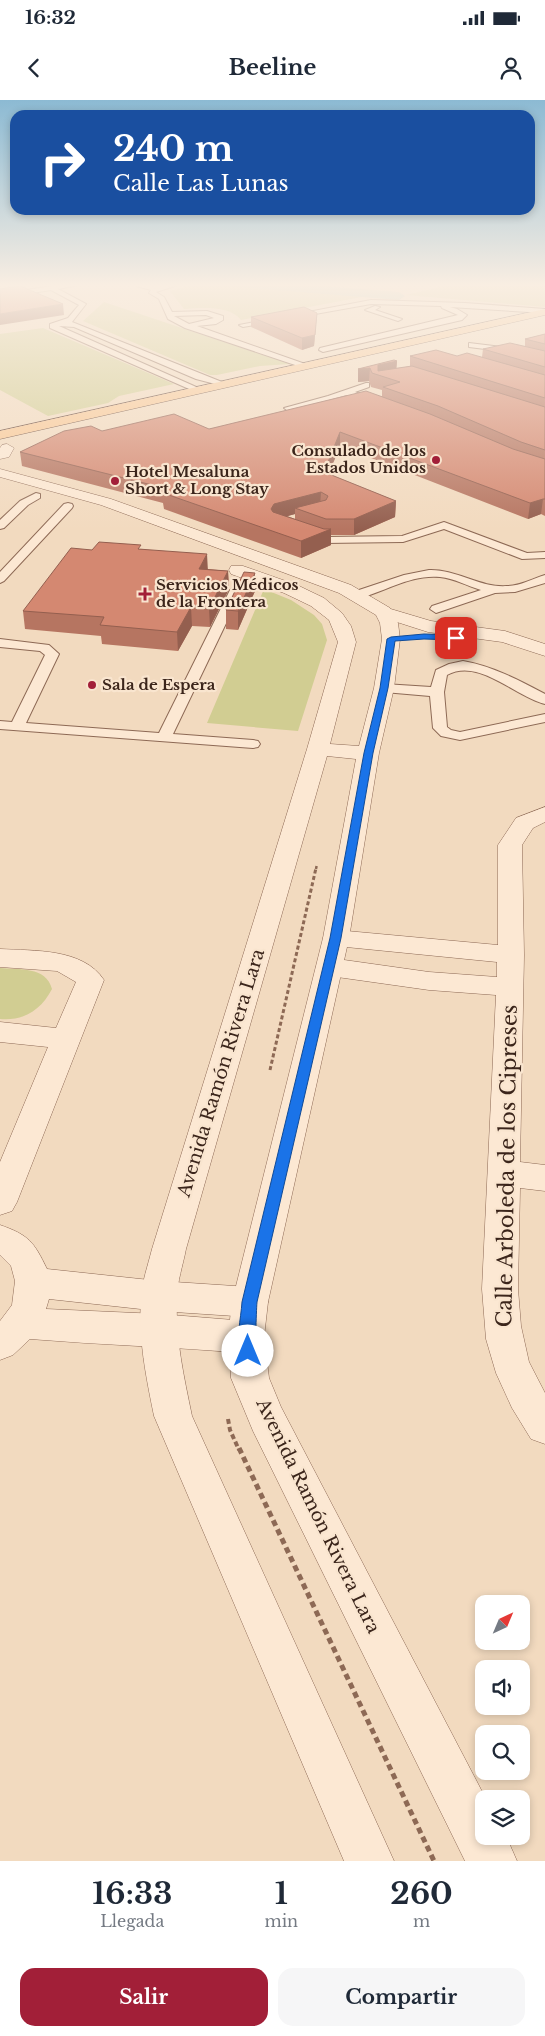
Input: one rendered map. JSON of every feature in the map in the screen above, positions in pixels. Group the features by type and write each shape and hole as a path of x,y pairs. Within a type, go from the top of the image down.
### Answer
{"main road":[{"path":"0,435 311,365"}],"street":[{"name":"Avenida Ramón Rivera Lara","path":"4,454 79,501 323,605 336,617 343,628 347,642 318,749 169,1249 159,1313 163,1368 173,1416 369,1861"},
{"name":"Avenida Ramón Rivera Lara","path":"0,488 36,496 79,501 357,595 387,626 384,688 368,753 336,938 250,1302 246,1337 250,1378 267,1418 492,1861"},
{"path":"323,605 357,595"},
{"path":"387,626 428,626 505,637 545,650"},
{"path":"387,626 424,636 487,641 525,654 545,664"},
{"path":"318,749 368,753"},
{"name":"Calle Arboleda de los Cipreses","path":"545,814 524,823 510,845 511,955 500,1289 504,1339 510,1360 521,1386 545,1426"},
{"path":"336,938 511,955"},
{"path":"0,958 66,964 84,972 90,980 0,1202"},
{"name":"Calle Arboleda de los Cipreses","path":"330,967 429,980 510,987"},
{"path":"0,1032 67,1039"},
{"path":"504,1173 545,1178"},
{"path":"0,1238 20,1250 29,1265 34,1282 32,1302 11,1333"},
{"path":"34,1282 246,1337"},
{"path":"11,1333 87,1328 159,1313 250,1302"}],"lane":[{"path":"141,365 199,390"},
{"path":"170,365 198,377 223,384"},
{"path":"288,408 366,385"},
{"path":"347,392 383,406"},
{"path":"0,526 24,503 36,496"},
{"path":"0,579 79,501"},
{"path":"294,530 324,540 403,539 444,525 526,557 545,555"},
{"path":"357,595 420,576 438,573 491,590 503,591 519,589 545,578"},
{"path":"164,737 241,581 250,574"},
{"path":"436,608 491,590"},
{"path":"1,644 44,648 52,654 17,727"},
{"path":"545,700 475,667 462,665 450,667 441,673 437,692 440,728 446,733 460,736 545,718"},
{"path":"384,688 437,692"},
{"path":"0,725 253,744"}],"shaded area":[{"path":"0,365 130,365 174,384 119,396 108,403 48,416 0,390"},
{"path":"187,365 272,365 260,366 210,375"},
{"path":"264,589 291,600 314,615 322,624 327,640 298,731 207,723"},
{"path":"0,968 23,969 38,973 44,976 52,989 43,1003 31,1013 17,1018 0,1019"}],"building":[{"path":"378,365 378,371 412,366 545,407 545,450 521,442 438,406 383,387 400,382 372,373 370,368 358,369"},
{"path":"440,365 510,365 545,375 545,398"},
{"path":"366,391 430,414 513,449 545,459 545,499 530,503 340,432 324,472 396,501 354,519 326,519 295,508 326,500 328,496 321,492 274,504 271,509 273,512 324,529 331,529 301,541 163,493 164,488 20,452 64,431 91,426 102,431 174,414 209,429"},
{"path":"99,542 141,545 138,549 207,554 199,569 228,571 209,609 191,607 177,632 100,625 104,617 23,611 71,548 92,550"},
{"path":"244,572 255,573 238,611 226,610"}],"place":[{"name":"Consulado de los Estados Unidos","path":"436,460"},
{"name":"Hotel Mesaluna Short & Long Stay","path":"115,481"},
{"name":"Servicios Médicos de la Frontera","path":"145,594"},
{"name":"Sala de Espera","path":"92,685"}],"route":[{"path":"248,1351 246,1337 250,1302 336,938 368,753 384,688 391,639 424,636 456,638"}]}
